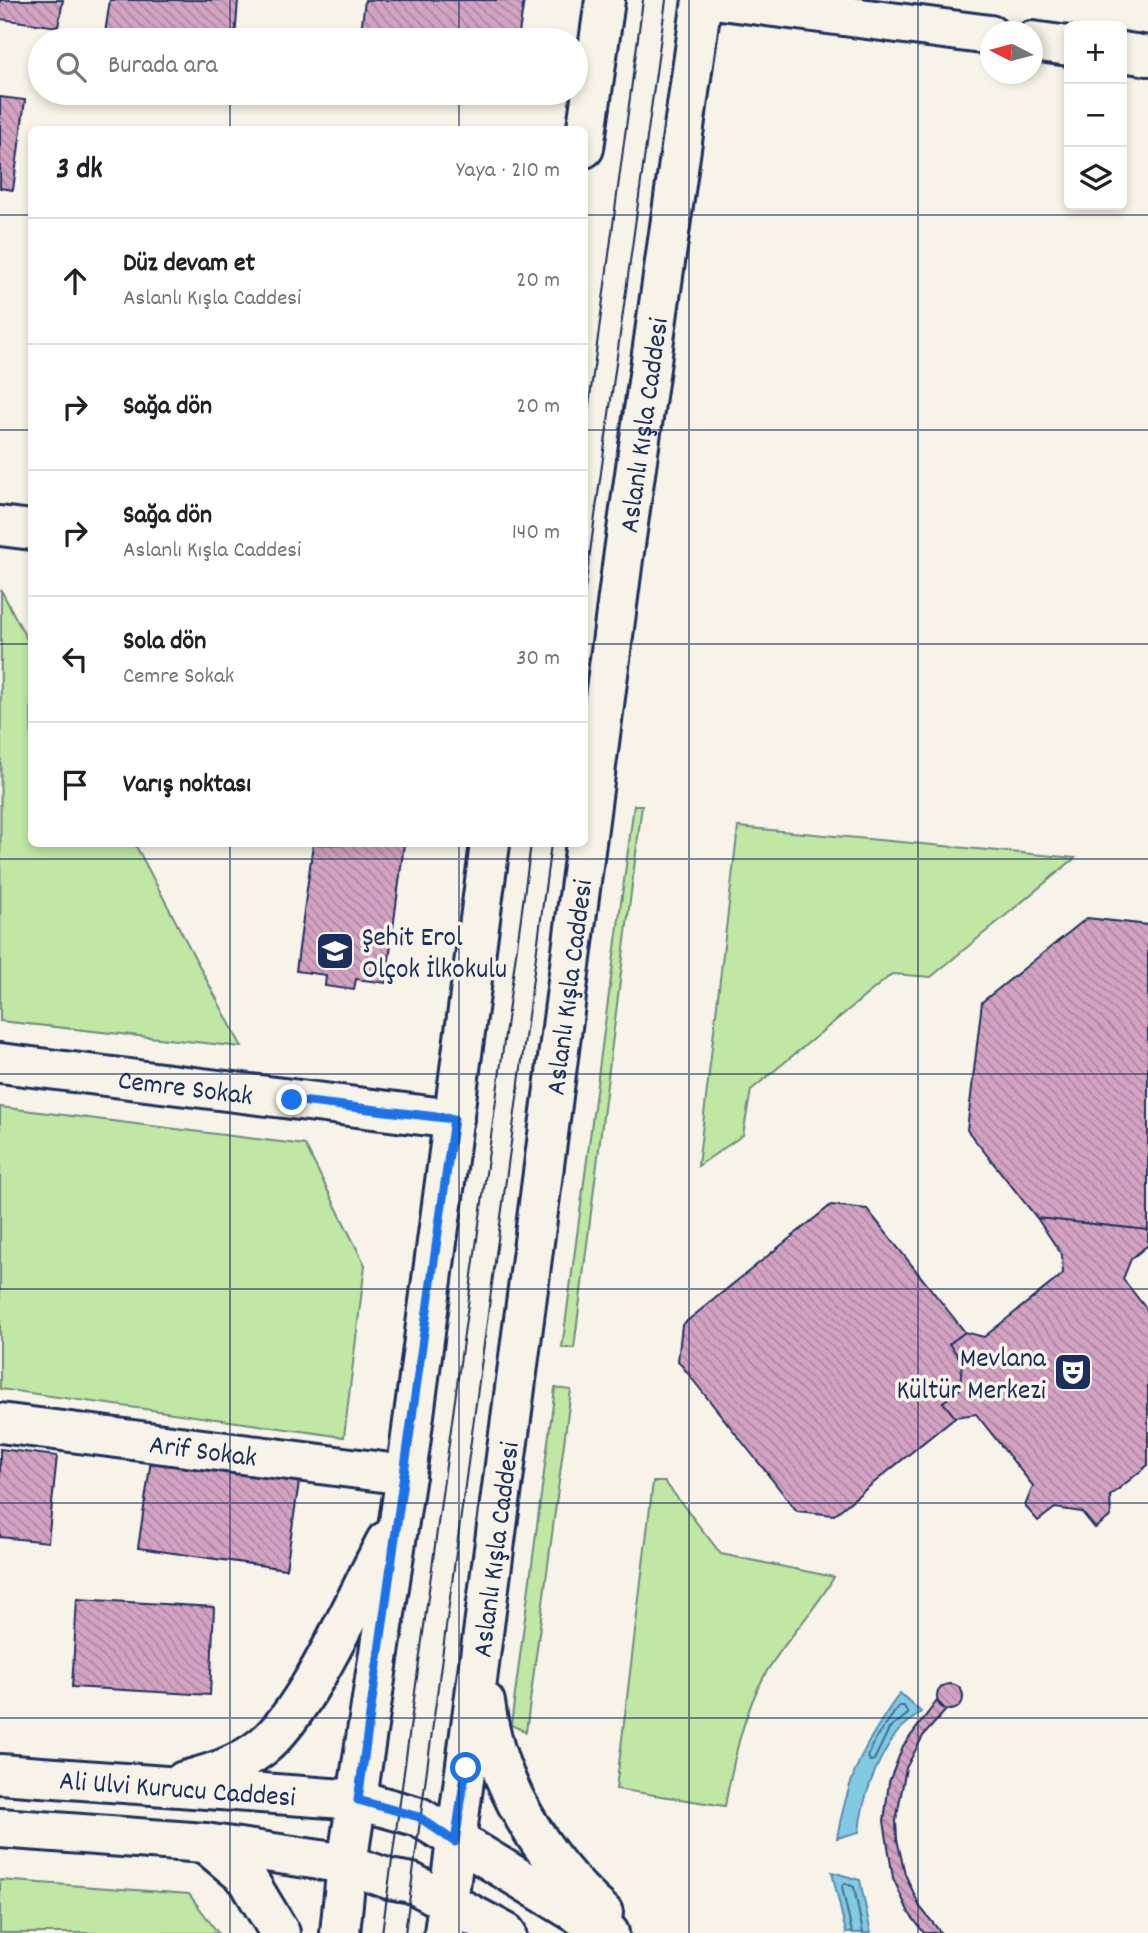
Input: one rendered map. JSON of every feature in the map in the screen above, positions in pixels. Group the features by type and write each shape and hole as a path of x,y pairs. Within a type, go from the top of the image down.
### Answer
{"main road":[{"path":"587,126 605,0"},
{"name":"Aslanlı Kışla Caddesi","path":"588,827 702,0"},
{"path":"721,0 980,34"},
{"path":"1043,42 1064,45"},
{"path":"1127,53 1148,56"},
{"path":"0,526 28,530"},
{"path":"340,1933 347,1864 406,1475 491,847"},
{"name":"Aslanlı Kışla Caddesi","path":"447,1917 585,847"},
{"name":"Cemre Sokak","path":"0,1063 454,1119"},
{"name":"Arif Sokak","path":"0,1423 406,1475"},
{"path":"160,1788 229,1769 264,1746 302,1700 399,1517"},
{"path":"480,1663 488,1734 501,1769 526,1818 549,1857 582,1894 626,1933"},
{"name":"Ali Ulvi Kurucu Caddesi","path":"0,1774 160,1788 358,1800 419,1817 455,1842 609,1933"},
{"name":"Ali Ulvi Kurucu Caddesi","path":"0,1828 205,1843 347,1864 389,1879 412,1883 447,1917 506,1933"},
{"path":"205,1843 247,1878 280,1933"}],"green space":[{"path":"1,590 28,641 28,847 137,847 242,1047 0,1021"},
{"path":"634,805 642,805 574,1348 562,1348"},
{"path":"738,827 1075,858 931,977 892,974 751,1090 743,1135 698,1166"},
{"path":"0,1107 305,1145 365,1265 344,1437 0,1389"},
{"path":"555,1388 571,1390 526,1732 511,1725"},
{"path":"653,1482 665,1482 721,1554 834,1577 775,1659 759,1687 740,1736 725,1806 616,1789"},
{"path":"0,1880 189,1894 218,1933 0,1933"}],"water":[{"path":"900,1693 921,1712 898,1731 882,1756 867,1794 859,1832 837,1838 846,1797 859,1761"},
{"path":"832,1872 860,1880 871,1933 846,1933"}],"building":[{"path":"0,0 63,0 58,27 0,19"},
{"path":"110,0 238,0 236,28 106,28"},
{"path":"365,0 524,0 520,28 362,28"},
{"path":"0,97 25,100 13,190 0,188"},
{"path":"313,847 404,847 386,983 356,979 354,990 325,986 326,975 296,971"},
{"path":"1087,918 1148,925 1148,1230 1037,1218 967,1130 982,1002"},
{"path":"831,1205 867,1209 965,1332 949,1344 962,1361 960,1389 943,1402 955,1417 834,1515 797,1511 678,1361 682,1325"},
{"name":"Mevlana Kültür Merkezi","path":"1037,1218 1148,1230 1148,1245 1131,1259 1123,1279 1148,1311 1148,1465 1110,1496 1111,1516 1095,1528 1082,1512 1055,1508 1038,1521 1025,1506 1033,1486 976,1414 955,1417 943,1402 960,1389 962,1361 949,1344 965,1332 984,1337 1063,1274 1062,1255"},
{"path":"0,1449 57,1456 48,1542 0,1537"},
{"path":"151,1460 299,1482 286,1569 138,1548"},
{"path":"77,1599 214,1607 210,1695 72,1687"},
{"path":"950,1684 959,1688 963,1697 959,1706 950,1710 941,1706 937,1697 941,1688"},
{"path":"937,1701 946,1710 923,1736 906,1768 896,1821 905,1874 920,1907 941,1933 924,1933 909,1913 893,1878 884,1821 889,1782 903,1746"}],"tram line":[{"path":"588,412 643,0"},
{"path":"588,567 666,0"},
{"path":"382,1933 531,847"},
{"path":"405,1933 551,847"}],"place":[{"name":"Şehit Erol Olçok İlkokulu","path":"335,951"},
{"name":"Mevlana Kültür Merkezi","path":"1073,1372"}],"route":[{"path":"292,1100 454,1119 406,1475 358,1800 419,1817 455,1842 466,1768"}]}
